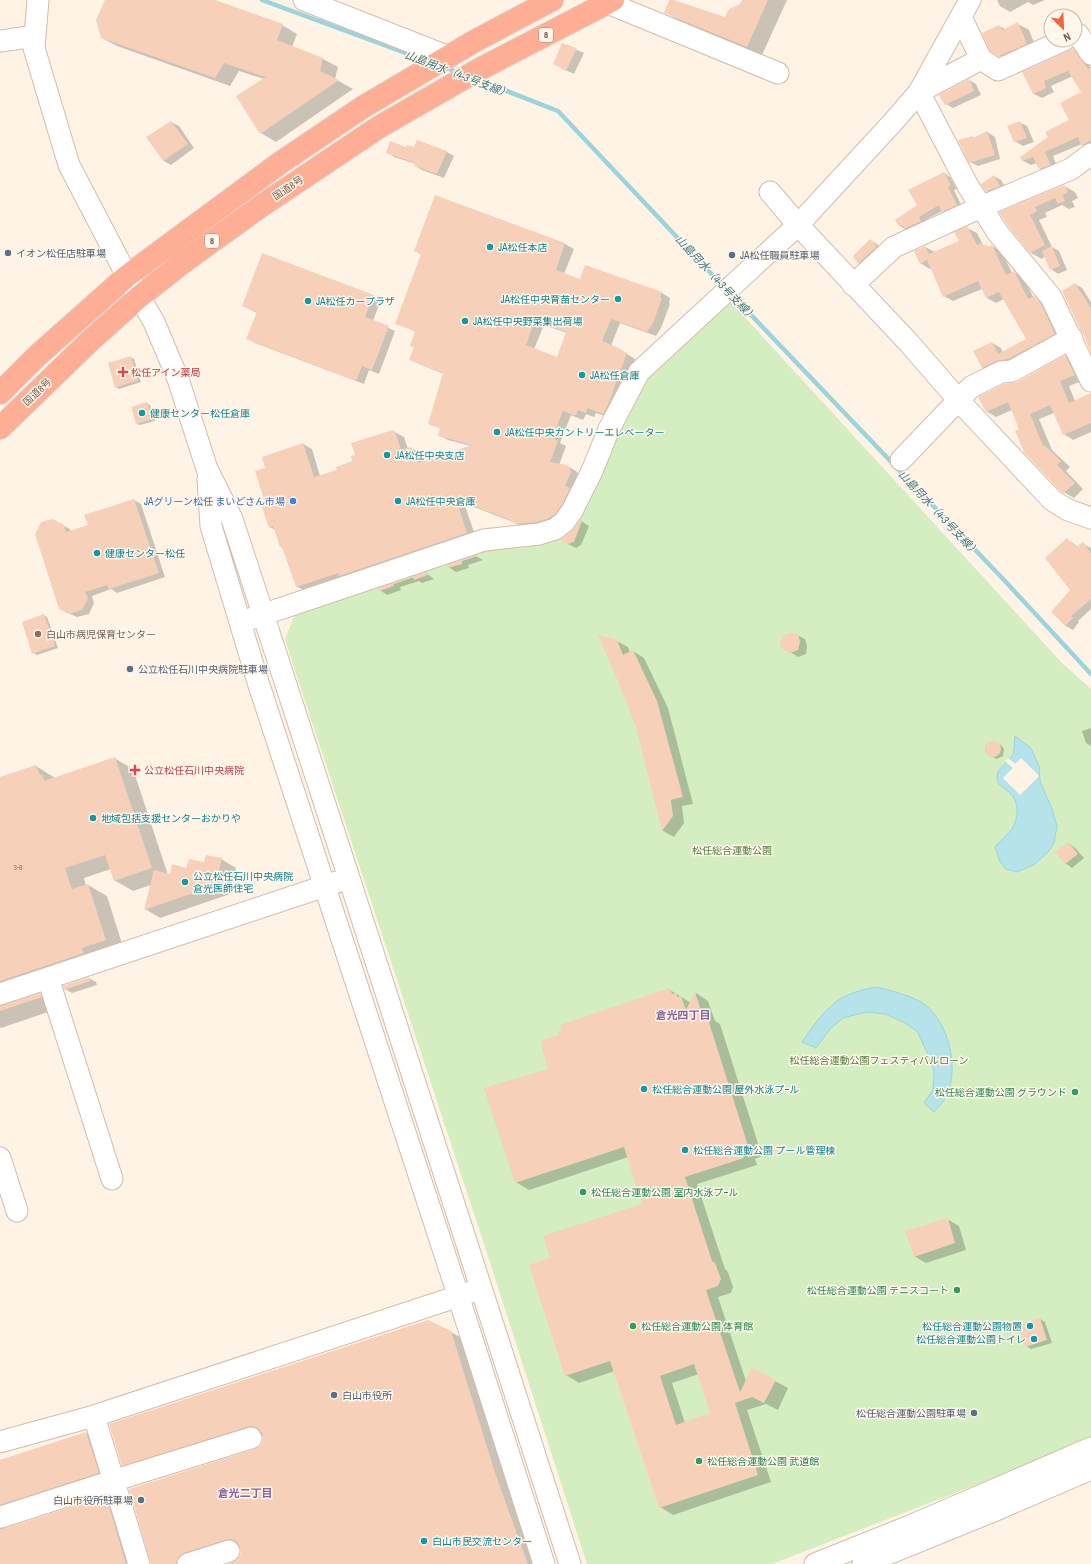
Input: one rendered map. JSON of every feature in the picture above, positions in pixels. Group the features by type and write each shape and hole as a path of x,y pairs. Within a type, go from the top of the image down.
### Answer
{"highway":[{"name":"8","path":"0,393 37,356 127,276 280,163 363,107 424,71 552,0"},
{"name":"国道8号","path":"0,428 92,339 139,297 182,263 301,178 379,127 480,69 610,1"}],"street":[{"path":"38,0 34,48 69,165 127,276 154,322 178,379 207,469 232,519 570,1564"},
{"path":"304,0 449,57"},
{"path":"610,1 778,73"},
{"path":"966,8 981,59 998,70 1046,48"},
{"path":"240,623 350,584 484,540 539,534 555,530 564,522 572,511 592,471 608,430 640,372 798,226 920,92 966,8"},
{"path":"0,41 35,36"},
{"path":"1083,42 1091,54"},
{"path":"920,92 981,59"},
{"path":"920,92 950,153 981,207 998,233 1051,297 1072,338 1091,381"},
{"path":"853,284 894,247 981,207 1071,169 1091,154"},
{"path":"770,192 798,226 909,343 959,400 1052,500 1068,510 1091,518"},
{"path":"901,460 971,387 1001,372 1012,372 1072,338"},
{"path":"207,469 211,526 227,583 323,886 458,1296 544,1564"},
{"path":"227,583 250,576"},
{"path":"258,682 282,674"},
{"path":"0,994 349,878"},
{"path":"48,978 112,1179"},
{"path":"0,1158 17,1211"},
{"path":"0,1442 94,1416 482,1289"},
{"path":"94,1416 139,1564"},
{"path":"1,1517 252,1438"},
{"path":"815,1564 910,1526 1091,1448"},
{"path":"862,1564 991,1512 1091,1469"},
{"path":"188,1564 229,1551"}],"green space":[{"name":"松任総合運動公園","path":"729,300 1062,663 1091,689 1091,1437 1063,1451 772,1564 587,1564 486,1250 285,640 295,613 483,550 560,535 634,390"}],"water":[{"path":"1015,736 1031,748 1039,766 1040,781 1052,809 1057,826 1054,843 1048,852 1035,864 1017,872 1006,869 1000,862 995,847 1012,829 1017,816 1017,807 1014,798 998,783 997,780 999,770 1013,754"},
{"path":"875,987 904,994 918,1000 929,1008 937,1017 943,1028 951,1052 952,1077 944,1100 934,1112 924,1103 933,1090 934,1072 917,1031 903,1022 885,1014 866,1012 843,1018 830,1029 816,1048 802,1042 820,1018 836,1002 850,994"}],"pier":[{"path":"1008,758 1015,764 1021,758 1039,776 1020,795 1003,778 1013,768 1005,761"}],"building":[{"path":"105,0 215,0 283,24 277,40 323,58 320,71 339,80 260,134 236,96 266,77 224,63 215,78 101,38 96,20"},
{"path":"669,0 674,0 725,17 729,9 740,4 742,0 768,0 747,47 664,13"},
{"path":"1018,22 1027,44 999,56 990,51 982,33 999,25 1002,30"},
{"path":"562,43 577,48 566,71 553,64"},
{"path":"1073,48 1088,69 1091,67 1091,140 1081,146 1078,137 1045,152 1051,165 1039,169 1033,157 1022,161 1020,157 1048,137 1045,132 1069,120 1060,103 1081,92 1068,71 1044,81 1046,88 1033,94 1022,72"},
{"path":"969,79 974,91 945,105 939,95"},
{"path":"171,121 188,144 163,161 146,137"},
{"path":"1020,121 1027,138 1014,142 1007,126"},
{"path":"987,131 995,155 969,163 958,140 973,136 973,138"},
{"path":"417,140 447,151 437,174 414,166 415,163 386,153 390,141 406,147 407,145 414,147"},
{"path":"944,172 951,185 948,187 957,205 942,212 939,205 919,217 921,221 904,229 903,225 899,227 895,220 917,205 908,190"},
{"path":"994,175 1000,186 986,192 981,184"},
{"path":"1064,185 1068,192 1063,195 1065,201 1058,204 1055,198 1035,207 1037,211 1030,215 1045,245 1030,253 1008,226 999,212"},
{"path":"435,195 565,243 556,270 580,279 585,265 662,292 660,297 662,298 653,323 647,332 611,319 602,341 627,353 608,405 603,414 587,408 586,413 578,410 576,415 563,411 552,438 558,441 550,462 567,465 571,472 565,486 570,488 562,505 555,514 549,518 537,522 516,524 456,499 467,533 339,576 338,573 296,587 282,547 280,547 273,526 269,528 262,507 266,506 255,471 265,468 262,457 303,443 314,477 337,470 336,467 352,461 351,456 355,455 351,443 393,430 393,432 395,431 401,450 411,447 418,463 472,445 438,436 440,428 428,424 443,373 409,360 414,347 410,346 415,331 395,324 421,254 414,251","holes":["535,320 566,332 557,357 526,345"]},
{"path":"967,226 977,245 981,243 983,246 987,245 988,247 992,245 1006,275 1014,271 1028,299 1035,296 1041,304 1055,334 1008,359 996,361 982,368 973,351 992,342 998,354 1026,339 999,292 986,298 978,281 943,297 927,260 920,264 914,251 925,246 929,254 959,241 954,232"},
{"path":"870,239 877,246 858,264 853,256"},
{"path":"1052,246 1060,266 1050,270 1042,251"},
{"path":"262,253 374,295 365,317 389,326 372,370 362,366 356,381 246,339 257,312 242,306"},
{"path":"1075,283 1091,308 1091,353 1083,333 1062,291"},
{"path":"1065,355 1075,375 1060,381 1069,403 1091,393 1091,423 1063,435 1050,405 1030,414 1043,446 1044,445 1061,461 1057,465 1075,483 1064,493 1060,491 1024,452 1015,431 1019,429 1008,402 986,412 978,397 1004,384 1018,382"},
{"name":"松任アイン薬局","path":"131,356 138,380 115,388 108,363"},
{"name":"健康センター松任倉庫","path":"147,402 153,419 136,424 131,407"},
{"name":"健康センター松任","path":"134,499 159,573 109,589 107,585 85,592 88,598 82,610 69,614 59,609 35,534 41,522 52,519 63,524 66,532 88,525 84,515"},
{"path":"581,519 582,521 574,542 568,544 560,540 572,531"},
{"path":"1067,538 1076,547 1083,542 1091,553 1091,599 1071,616 1073,618 1065,626 1051,612 1070,590 1045,558"},
{"path":"476,555 477,556 462,561 462,564 448,568 447,565"},
{"path":"426,572 428,575 414,580 413,577 379,591 378,588"},
{"name":"白山市病児保育センター","path":"44,614 55,646 32,654 22,622"},
{"path":"789,633 798,634 800,642 798,650 790,653 781,648 780,643 783,636"},
{"path":"598,635 617,640 623,655 633,650 657,701 683,797 671,800 673,816 662,831 636,727"},
{"path":"990,741 996,741 1001,746 999,755 996,757 990,757 985,752 985,746"},
{"path":"115,757 152,868 114,881 105,855 65,868 72,889 88,884 106,940 82,948 84,953 0,981 0,777 36,765 40,775 42,774 44,781"},
{"path":"1068,842 1078,854 1065,864 1055,852"},
{"name":"公立松任石川中央病院 倉光医師住宅","path":"206,855 222,858 217,878 219,884 144,910 154,870 170,874 172,864 186,868 189,859 204,862"},
{"path":"89,977 90,981 64,990 63,986"},
{"path":"670,988 672,994 676,993 677,997 681,996 686,1010 695,992 703,1017 707,1016 749,1149 742,1152 744,1158 685,1177 712,1261 715,1263 721,1279 718,1286 706,1290 740,1392 752,1368 776,1380 764,1403 752,1397 735,1403 758,1475 659,1508 610,1361 565,1376 529,1265 550,1258 543,1236 642,1204 624,1147 515,1183 484,1088 548,1069 541,1045 542,1040 559,1035 558,1031 562,1030 560,1025","holes":["694,1364 710,1413 676,1425 660,1376"]},
{"path":"40,993 42,997 0,1011 0,1006"},
{"path":"948,1218 955,1243 914,1257 905,1231"},
{"path":"1040,1318 1047,1340 1025,1347 1018,1325"},
{"name":"白山市役所","path":"428,1320 451,1331 496,1476 528,1564 228,1564 238,1559 241,1553 241,1548 237,1542 231,1539 184,1553 179,1556 176,1564 151,1564 129,1489 255,1449 260,1446 263,1441 263,1435 259,1429 253,1426 247,1427 122,1466 109,1424"},
{"path":"86,1432 99,1473 0,1505 0,1460"},
{"path":"106,1496 126,1564 0,1564 0,1529"}],"waterway":[{"name":"山島用水（4-3号支線）","path":"262,0 427,61"},
{"name":"山島用水（4-3号支線）","path":"444,67 459,73"},
{"name":"山島用水（4-3号支線）","path":"476,79 558,111 724,287"},
{"name":"山島用水（4-3号支線）","path":"731,294 1004,580 1091,674"}],"place":[{"name":"JA松任本店","path":"490,247"},
{"name":"イオン松任店駐車場","path":"8,253"},
{"name":"JA松任職員駐車場","path":"732,255"},
{"name":"JA松任中央育苗センター","path":"618,299"},
{"name":"JA松任カープラザ","path":"308,301"},
{"name":"JA松任中央野菜集出荷場","path":"465,321"},
{"name":"松任アイン薬局","path":"123,372"},
{"name":"JA松任倉庫","path":"582,375"},
{"name":"健康センター松任倉庫","path":"142,413"},
{"name":"JA松任中央カントリーエレベーター","path":"497,432"},
{"name":"JA松任中央支店","path":"387,455"},
{"name":"JAグリーン松任 まいどさん市場","path":"293,501"},
{"name":"JA松任中央倉庫","path":"398,501"},
{"name":"健康センター松任","path":"97,553"},
{"name":"白山市病児保育センター","path":"38,634"},
{"name":"公立松任石川中央病院駐車場","path":"130,669"},
{"name":"公立松任石川中央病院","path":"135,770"},
{"name":"地域包括支援センターおかりや","path":"93,818"},
{"name":"公立松任石川中央病院 倉光医師住宅","path":"185,882"},
{"name":"松任総合運動公園 屋外水泳プｰル","path":"644,1089"},
{"name":"松任総合運動公園 グラウンド","path":"1075,1092"},
{"name":"松任総合運動公園 プール管理棟","path":"685,1150"},
{"name":"松任総合運動公園 室内水泳プｰル","path":"583,1192"},
{"name":"松任総合運動公園 テニスコート","path":"957,1290"},
{"name":"松任総合運動公園 体育館","path":"633,1326"},
{"name":"松任総合運動公園物置","path":"1030,1326"},
{"name":"松任総合運動公園トイレ","path":"1034,1339"},
{"name":"白山市役所","path":"334,1395"},
{"name":"松任総合運動公園駐車場","path":"974,1413"},
{"name":"松任総合運動公園 武道館","path":"699,1461"},
{"name":"白山市役所駐車場","path":"141,1500"},
{"name":"白山市民交流センター","path":"424,1541"}],"district":[{"name":"倉光四丁目","path":"683,1015"},
{"name":"倉光二丁目","path":"245,1493"}],"park label":[{"name":"松任総合運動公園フェスティバルローン","path":"879,1060"}]}
